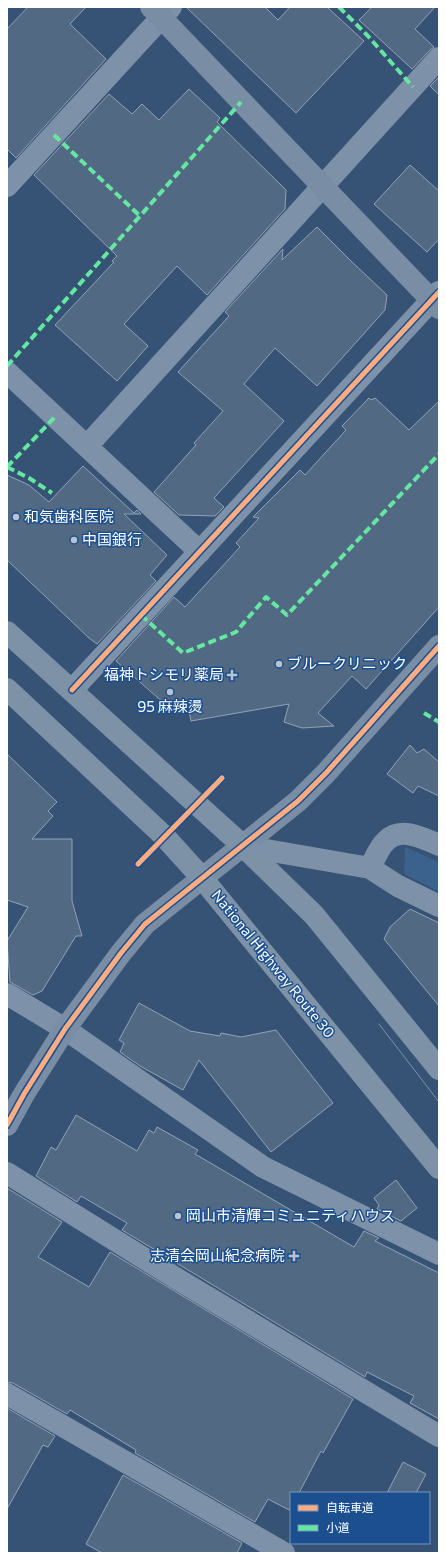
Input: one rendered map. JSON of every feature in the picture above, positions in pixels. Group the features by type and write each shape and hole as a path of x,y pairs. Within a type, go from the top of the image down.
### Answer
{"highway":[{"path":"7,632 243,846 314,915 439,1069"},
{"name":"National Highway Route 30","path":"7,689 164,836 202,878 439,1168"}],"street":[{"path":"7,186 161,11 322,186 436,300 72,690"},
{"path":"87,446 439,58"},
{"path":"7,372 200,552"},
{"path":"7,1125 24,1094 65,1029 121,953 145,924 298,801 439,646"},
{"path":"370,868 381,847 392,836 405,834 415,835 439,845"},
{"path":"243,846 370,868 398,886 439,906"},
{"path":"7,994 65,1029 263,1167 439,1254"},
{"path":"7,1173 185,1284 439,1436"},
{"path":"7,1394 284,1553"}],"water":[{"path":"405,847 439,862 439,892 404,874"}],"building":[{"path":"28,7 86,7 70,24 106,59 16,158 7,149 7,29"},
{"path":"186,7 265,7 278,20 290,7 327,7 364,41 296,113"},
{"path":"372,7 435,7 415,29 434,47 412,69 359,20"},
{"path":"439,77 439,95 430,86"},
{"path":"189,89 220,118 217,122 286,190 285,209 207,295 177,266 124,324 148,346 117,381 55,325 114,262 112,261 117,256 34,175 109,94 132,114 142,104 159,120"},
{"path":"410,165 439,191 439,239 427,252 374,204"},
{"path":"317,227 387,295 385,310 317,386 275,348 244,384 284,421 214,498 224,507 215,516 179,515 154,492 196,445 194,443 223,411 178,372 229,316 225,312 283,249 282,260"},
{"path":"369,398 371,400 375,398 409,430 439,401 439,607 366,689 352,676 318,713 334,726 302,728 284,722 289,704 191,721 188,706 174,712 116,661 174,597 185,607 240,547 236,543 259,518 253,517 300,470 305,475 346,430 342,426"},
{"name":"中国銀行","path":"83,466 134,513 137,510 141,514 124,514 167,555 150,575 156,581 97,644 7,560 7,475 29,485 49,502"},
{"path":"410,745 417,753 424,749 439,762 439,796 418,786 413,793 387,774"},
{"path":"7,754 57,802 48,811 53,816 32,839 72,839 72,901 82,936 76,936 42,991 33,995 10,982 7,941 28,907 7,900"},
{"path":"410,909 439,923 439,1006 384,939 390,927"},
{"path":"139,1003 190,1031 220,1036 221,1033 241,1037 276,1030 333,1103 271,1152 199,1060 183,1090 140,1066 120,1052 124,1043 119,1040"},
{"path":"76,1115 137,1151 149,1130 154,1133 157,1127 198,1150 195,1154 354,1247 364,1231 379,1238 375,1241 439,1273 439,1419 410,1403 414,1396 367,1372 365,1377 122,1230 127,1223 81,1196 77,1202 36,1176 51,1147 56,1150"},
{"path":"396,1180 417,1208 401,1221 377,1209 379,1205 374,1198"},
{"path":"7,1188 62,1222 38,1257 89,1287 110,1252 353,1399 323,1453 321,1451 300,1492 290,1492 289,1510 268,1499 255,1522 135,1453 136,1450 70,1410 67,1414 13,1383 7,1382"},
{"path":"7,1408 55,1436 48,1447 43,1445 7,1509"},
{"path":"403,1462 426,1474 417,1492 388,1492"},
{"path":"123,1475 242,1543 237,1553 102,1553 86,1544"}],"tram line":[{"path":"379,1024 439,1102"}],"marked path":[{"path":"339,7 367,35 413,87"},
{"path":"7,366 241,102"},
{"path":"54,135 140,216"},
{"path":"7,467 55,417"},
{"path":"141,615 183,653 236,632 266,597 287,615 439,454"},
{"path":"7,467 29,478 52,493"},
{"path":"424,713 439,722"}],"cycle path":[{"path":"72,690 439,292"},
{"path":"7,1125 24,1094 65,1029 121,953 145,924 298,801 326,773 439,646"},
{"path":"138,864 222,778"}],"place":[{"name":"和気歯科医院","path":"16,517"},
{"name":"中国銀行","path":"74,540"},
{"name":"ブルークリニック","path":"279,664"},
{"name":"福神トシモリ薬局","path":"232,675"},
{"name":"95 麻辣燙","path":"170,692"},
{"name":"岡山市清輝コミュニティハウス","path":"178,1216"},
{"name":"志清会岡山紀念病院","path":"294,1256"}]}
